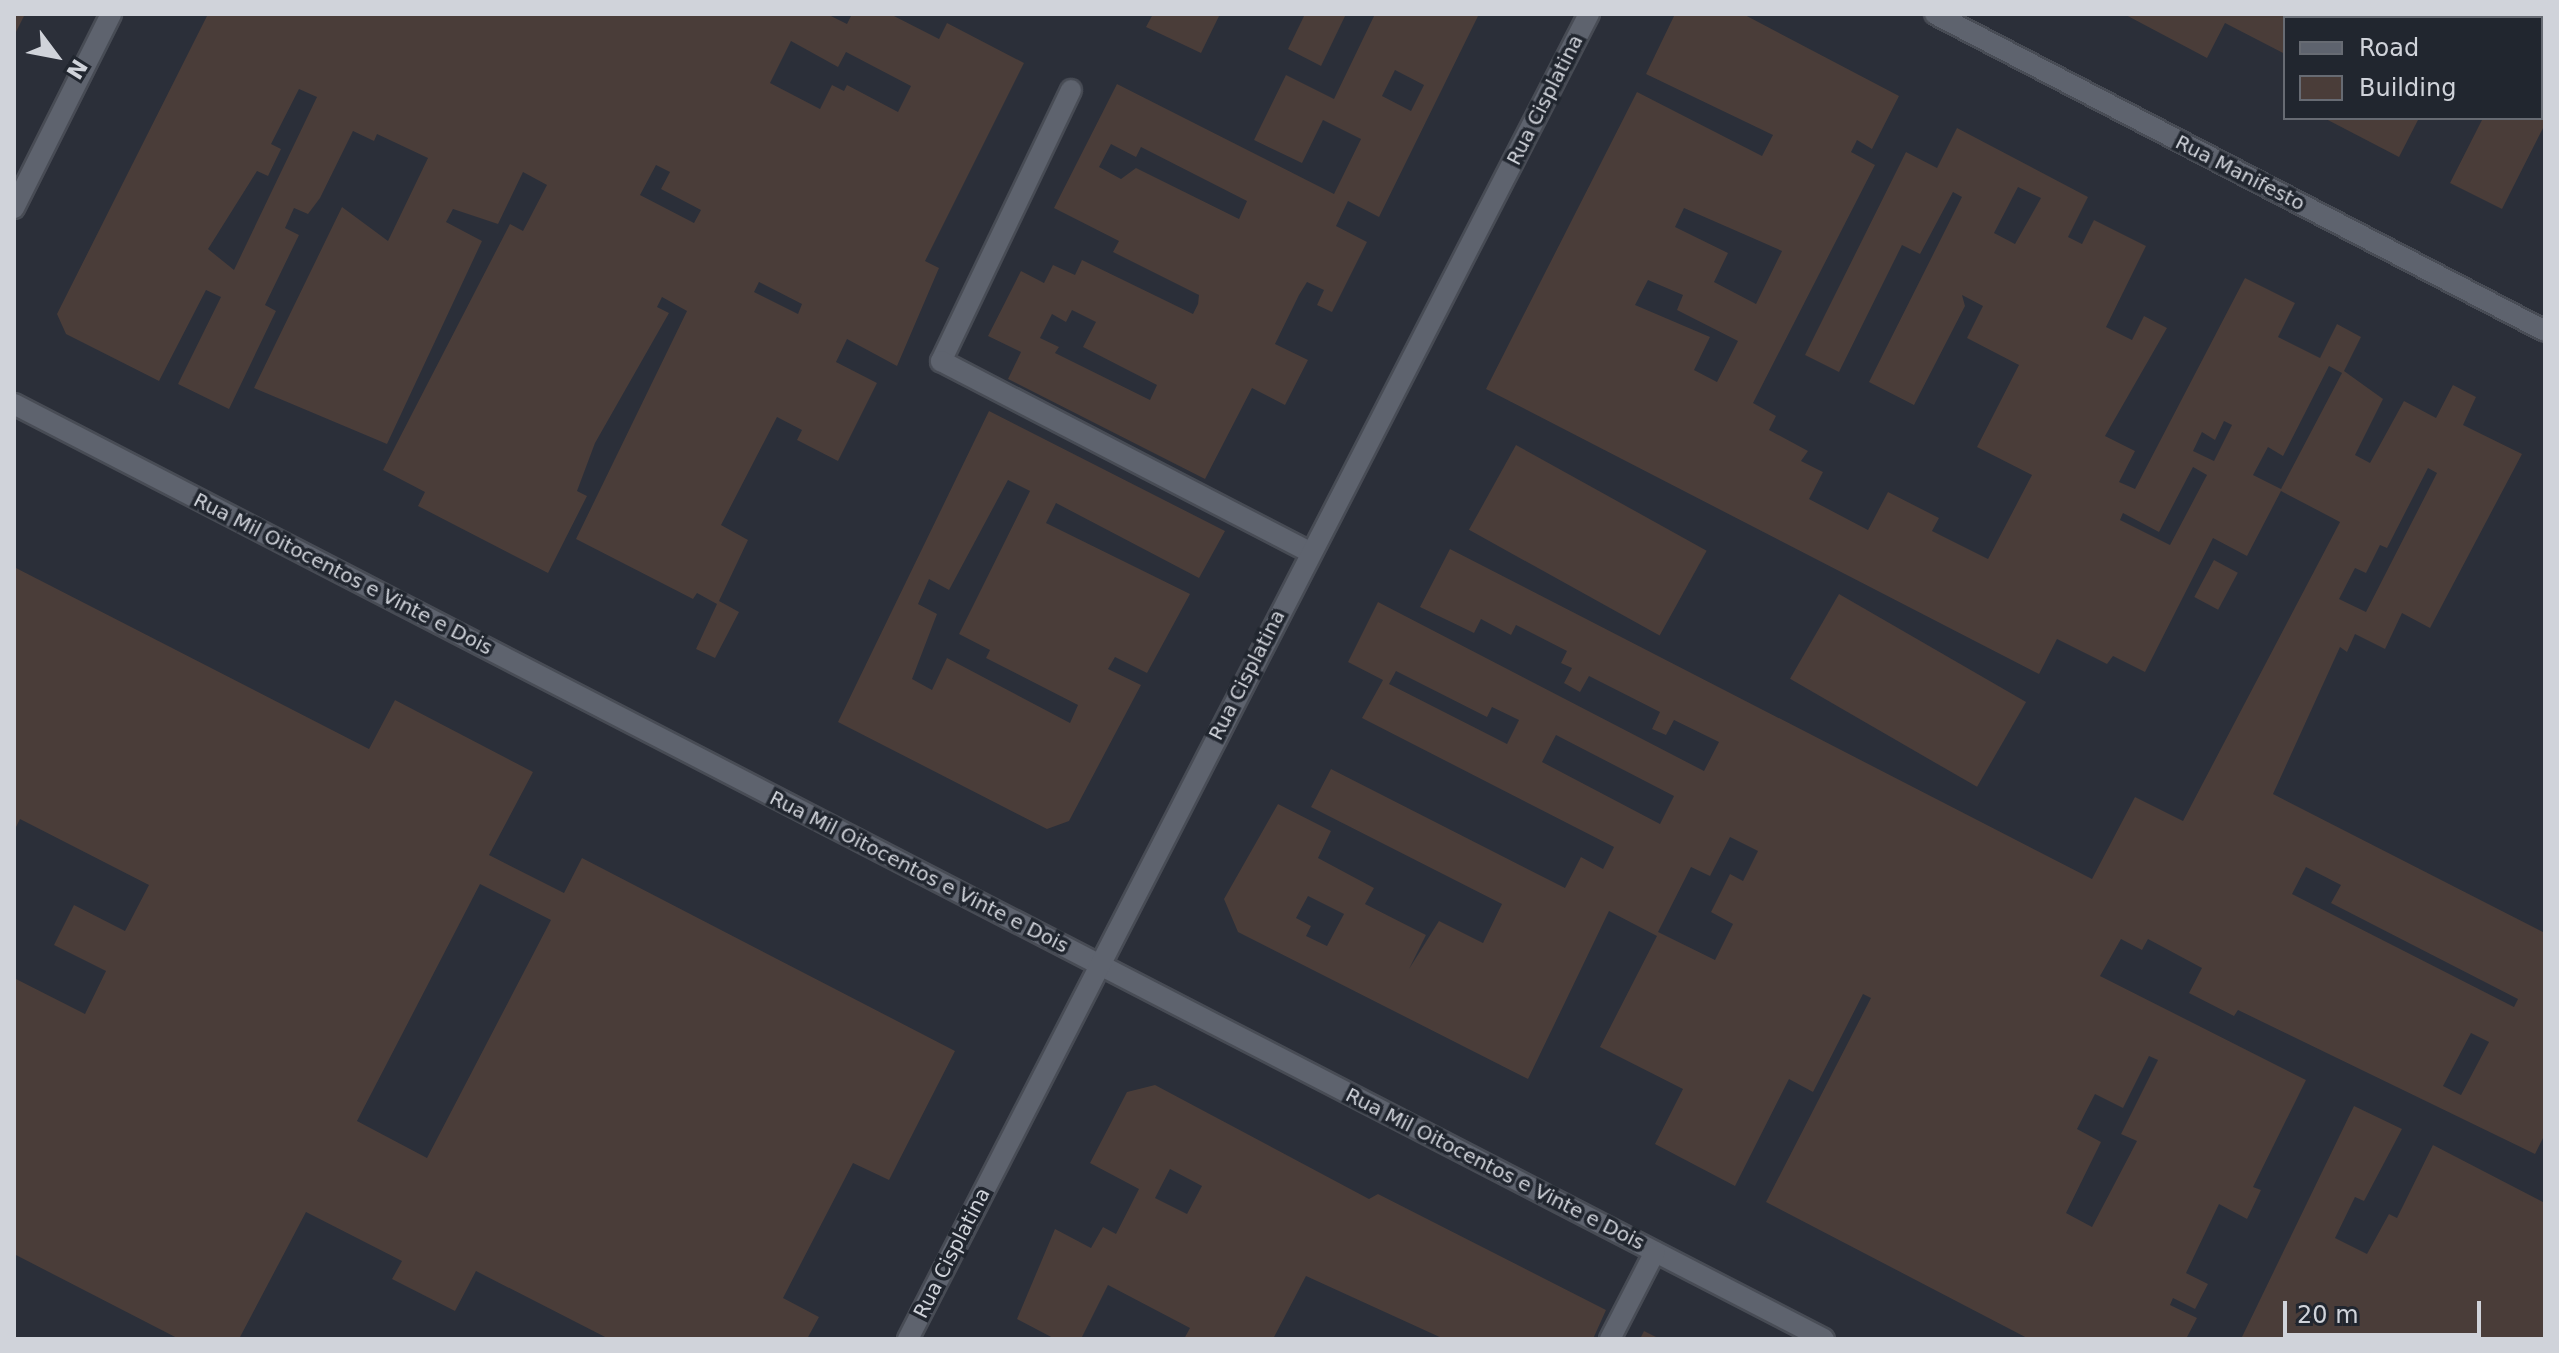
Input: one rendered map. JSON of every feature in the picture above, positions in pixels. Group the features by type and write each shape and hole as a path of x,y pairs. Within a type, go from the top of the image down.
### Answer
{"street":[{"path":"14,208 111,14"},
{"name":"Rua Cisplatina","path":"908,1339 1589,14"},
{"name":"Rua Manifesto","path":"1935,14 2545,331"},
{"path":"1071,90 941,361 1310,552"},
{"name":"Rua Mil Oitocentos e Vinte e Dois","path":"14,404 1824,1339"},
{"path":"1610,1339 1655,1252"}],"building":[{"path":"14,14 25,14 14,36"},
{"path":"208,14 827,14 847,24 852,14 890,14 939,39 947,23 1024,63 925,261 939,268 897,366 847,339 836,362 877,383 838,461 797,440 802,430 777,417 721,525 748,540 719,601 739,612 715,658 696,649 717,604 697,593 693,599 576,539 687,311 662,297 657,307 669,313 595,443 577,491 587,496 548,573 418,506 425,492 383,470 510,224 523,231 547,185 523,172 498,224 453,209 446,222 482,241 387,444 254,388 342,207 388,241 428,158 377,134 374,141 353,131 320,198 308,214 294,208 285,228 299,235 265,305 276,311 229,409 178,384 221,297 206,290 159,381 66,334 57,314","holes":["791,41 838,67 846,52 911,86 898,112 847,85 844,91 832,85 820,109 770,83","299,89 317,97 234,270 208,249 257,171 268,176 281,149 271,144","656,165 670,172 661,189 701,210 694,223 640,195","759,282 802,304 798,314 754,292"]},
{"path":"1153,14 1220,14 1201,53 1146,27"},
{"path":"1305,14 1346,14 1321,66 1288,49"},
{"path":"1375,14 1479,14 1379,217 1348,201 1336,226 1367,242 1332,312 1317,305 1324,290 1307,282 1299,295 1275,344 1308,360 1285,405 1252,388 1205,479 1008,379 1021,352 988,336 1021,271 1044,283 1053,265 1075,275 1082,260 1193,314 1198,304 1199,295 1113,252 1119,241 1054,208 1117,84 1334,194 1361,139 1323,120 1302,163 1254,140 1286,75 1334,99","holes":["1395,70 1424,85 1411,111 1382,96","1111,144 1136,157 1141,147 1247,201 1239,219 1136,168 1121,179 1099,167","1072,310 1096,322 1083,347 1157,385 1150,400 1055,353 1059,347 1040,338 1052,314 1066,322"]},
{"path":"1675,14 1743,14 1899,96 1872,149 1857,140 1851,152 1875,165 1753,403 1776,416 1769,430 1808,451 1801,461 1823,472 1809,499 1868,530 1888,492 1939,518 1932,531 1988,559 2032,475 1977,447 2019,365 1967,338 1983,306 1962,295 1965,306 1914,405 1869,382 1962,197 1953,192 1920,254 1902,245 1839,372 1805,355 1906,152 1937,168 1957,128 2088,197 2068,237 2082,244 2094,220 2146,246 2106,327 2132,340 2144,316 2167,328 2105,436 2135,451 2119,482 2135,489 2245,278 2295,303 2278,337 2320,358 2337,324 2361,337 2344,371 2383,399 2355,455 2370,463 2404,401 2436,418 2453,385 2476,397 2463,425 2522,454 2430,628 2402,613 2385,649 2355,634 2347,652 2340,647 2273,794 2545,933 2545,1134 2535,1154 2238,1010 2234,1016 2189,993 2202,968 2148,939 2142,950 2121,939 2100,976 2306,1080 2253,1187 2261,1190 2247,1219 2219,1204 2186,1273 2208,1284 2195,1309 2173,1298 2170,1305 2197,1318 2186,1339 2029,1339 1766,1202 1871,998 1863,994 1813,1092 1789,1079 1735,1186 1655,1144 1683,1089 1600,1047 1657,936 1609,911 1528,1079 1238,932 1224,899 1278,804 1331,831 1318,858 1374,888 1365,904 1426,935 1409,969 1439,921 1483,943 1502,904 1311,807 1331,769 1565,888 1581,857 1603,869 1614,847 1362,718 1383,680 1348,662 1378,602 1704,771 1719,742 1674,720 1666,735 1652,729 1660,712 1589,676 1580,692 1564,683 1572,668 1561,663 1567,651 1516,625 1511,635 1481,619 1474,633 1420,607 1450,549 2092,879 2135,797 2183,821 2340,522 2281,491 2247,556 2213,538 2145,672 2113,656 2107,664 2057,639 2039,674 1486,389 1637,92 1762,156 1773,135 1646,74","holes":["2018,187 2041,198 2015,244 1994,233","1684,208 1782,251 1756,304 1714,282 1728,253 1675,227","1648,280 1683,295 1677,310 1738,341 1717,382 1694,370 1710,337 1635,305","2329,366 2342,373 2281,489 2253,475 2268,447 2283,456","2224,421 2232,425 2214,461 2193,451 2202,432 2215,440","2193,467 2207,475 2170,545 2120,520 2123,513 2159,532","2428,468 2437,473 2366,612 2339,599 2355,568 2366,573 2380,545 2387,548","1396,671 1487,717 1492,707 1519,720 1507,744 1389,684","1556,735 1674,796 1660,824 1542,762","1730,837 1758,851 1743,881 1730,874 1711,912 1733,924 1715,960 1658,932 1691,867 1710,876","2306,867 2341,885 2331,903 2518,999 2514,1007 2292,894","1308,896 1344,914 1327,946 1306,936 1311,926 1296,918","2471,1033 2489,1042 2461,1095 2443,1086","2149,1056 2158,1060 2121,1134 2137,1141 2092,1227 2066,1213 2101,1142 2077,1129 2095,1094 2123,1108"]},
{"path":"2124,14 2322,14 2283,16 2283,53 2225,23 2207,58"},
{"path":"2387,14 2491,14 2438,16"},
{"path":"2543,102 2545,124 2502,209 2450,183 2482,120 2543,120"},
{"path":"2328,120 2418,120 2399,157"},
{"path":"989,411 1225,531 1199,578 1056,503 1046,523 1190,594 1147,673 1115,657 1108,669 1141,685 1069,821 1047,829 838,722","holes":["1008,480 1030,491 959,634 990,650 986,658 1078,705 1070,723 947,658 932,690 912,679 937,614 918,604 929,579 949,590"]},
{"path":"1516,445 1707,551 1660,636 1469,530"},
{"path":"2214,560 2238,573 2218,610 2194,597"},
{"path":"14,567 369,749 395,700 533,772 489,855 564,893 582,858 955,1051 889,1180 853,1163 783,1298 819,1317 807,1339 609,1339 476,1271 455,1311 392,1279 402,1261 306,1212 239,1339 179,1339 14,1254 14,978 85,1014 106,971 54,945 74,905 125,931 149,885 20,819 14,831","holes":["480,884 551,920 427,1158 357,1121"]},
{"path":"1839,594 2026,702 1977,787 1790,679"},
{"path":"1155,1085 1369,1199 1378,1194 1606,1310 1593,1339 1444,1339 1306,1276 1273,1339 1184,1339 1190,1328 1108,1285 1081,1339 1055,1339 1017,1319 1055,1229 1091,1248 1103,1227 1116,1234 1139,1189 1090,1163 1127,1092","holes":["1170,1169 1202,1186 1187,1214 1155,1198"]},
{"path":"2354,1106 2402,1129 2364,1201 2355,1197 2335,1238 2367,1254 2389,1214 2397,1218 2433,1145 2545,1203 2545,1339 2241,1339"},
{"path":"1644,1331 1660,1339 1640,1339"}]}
